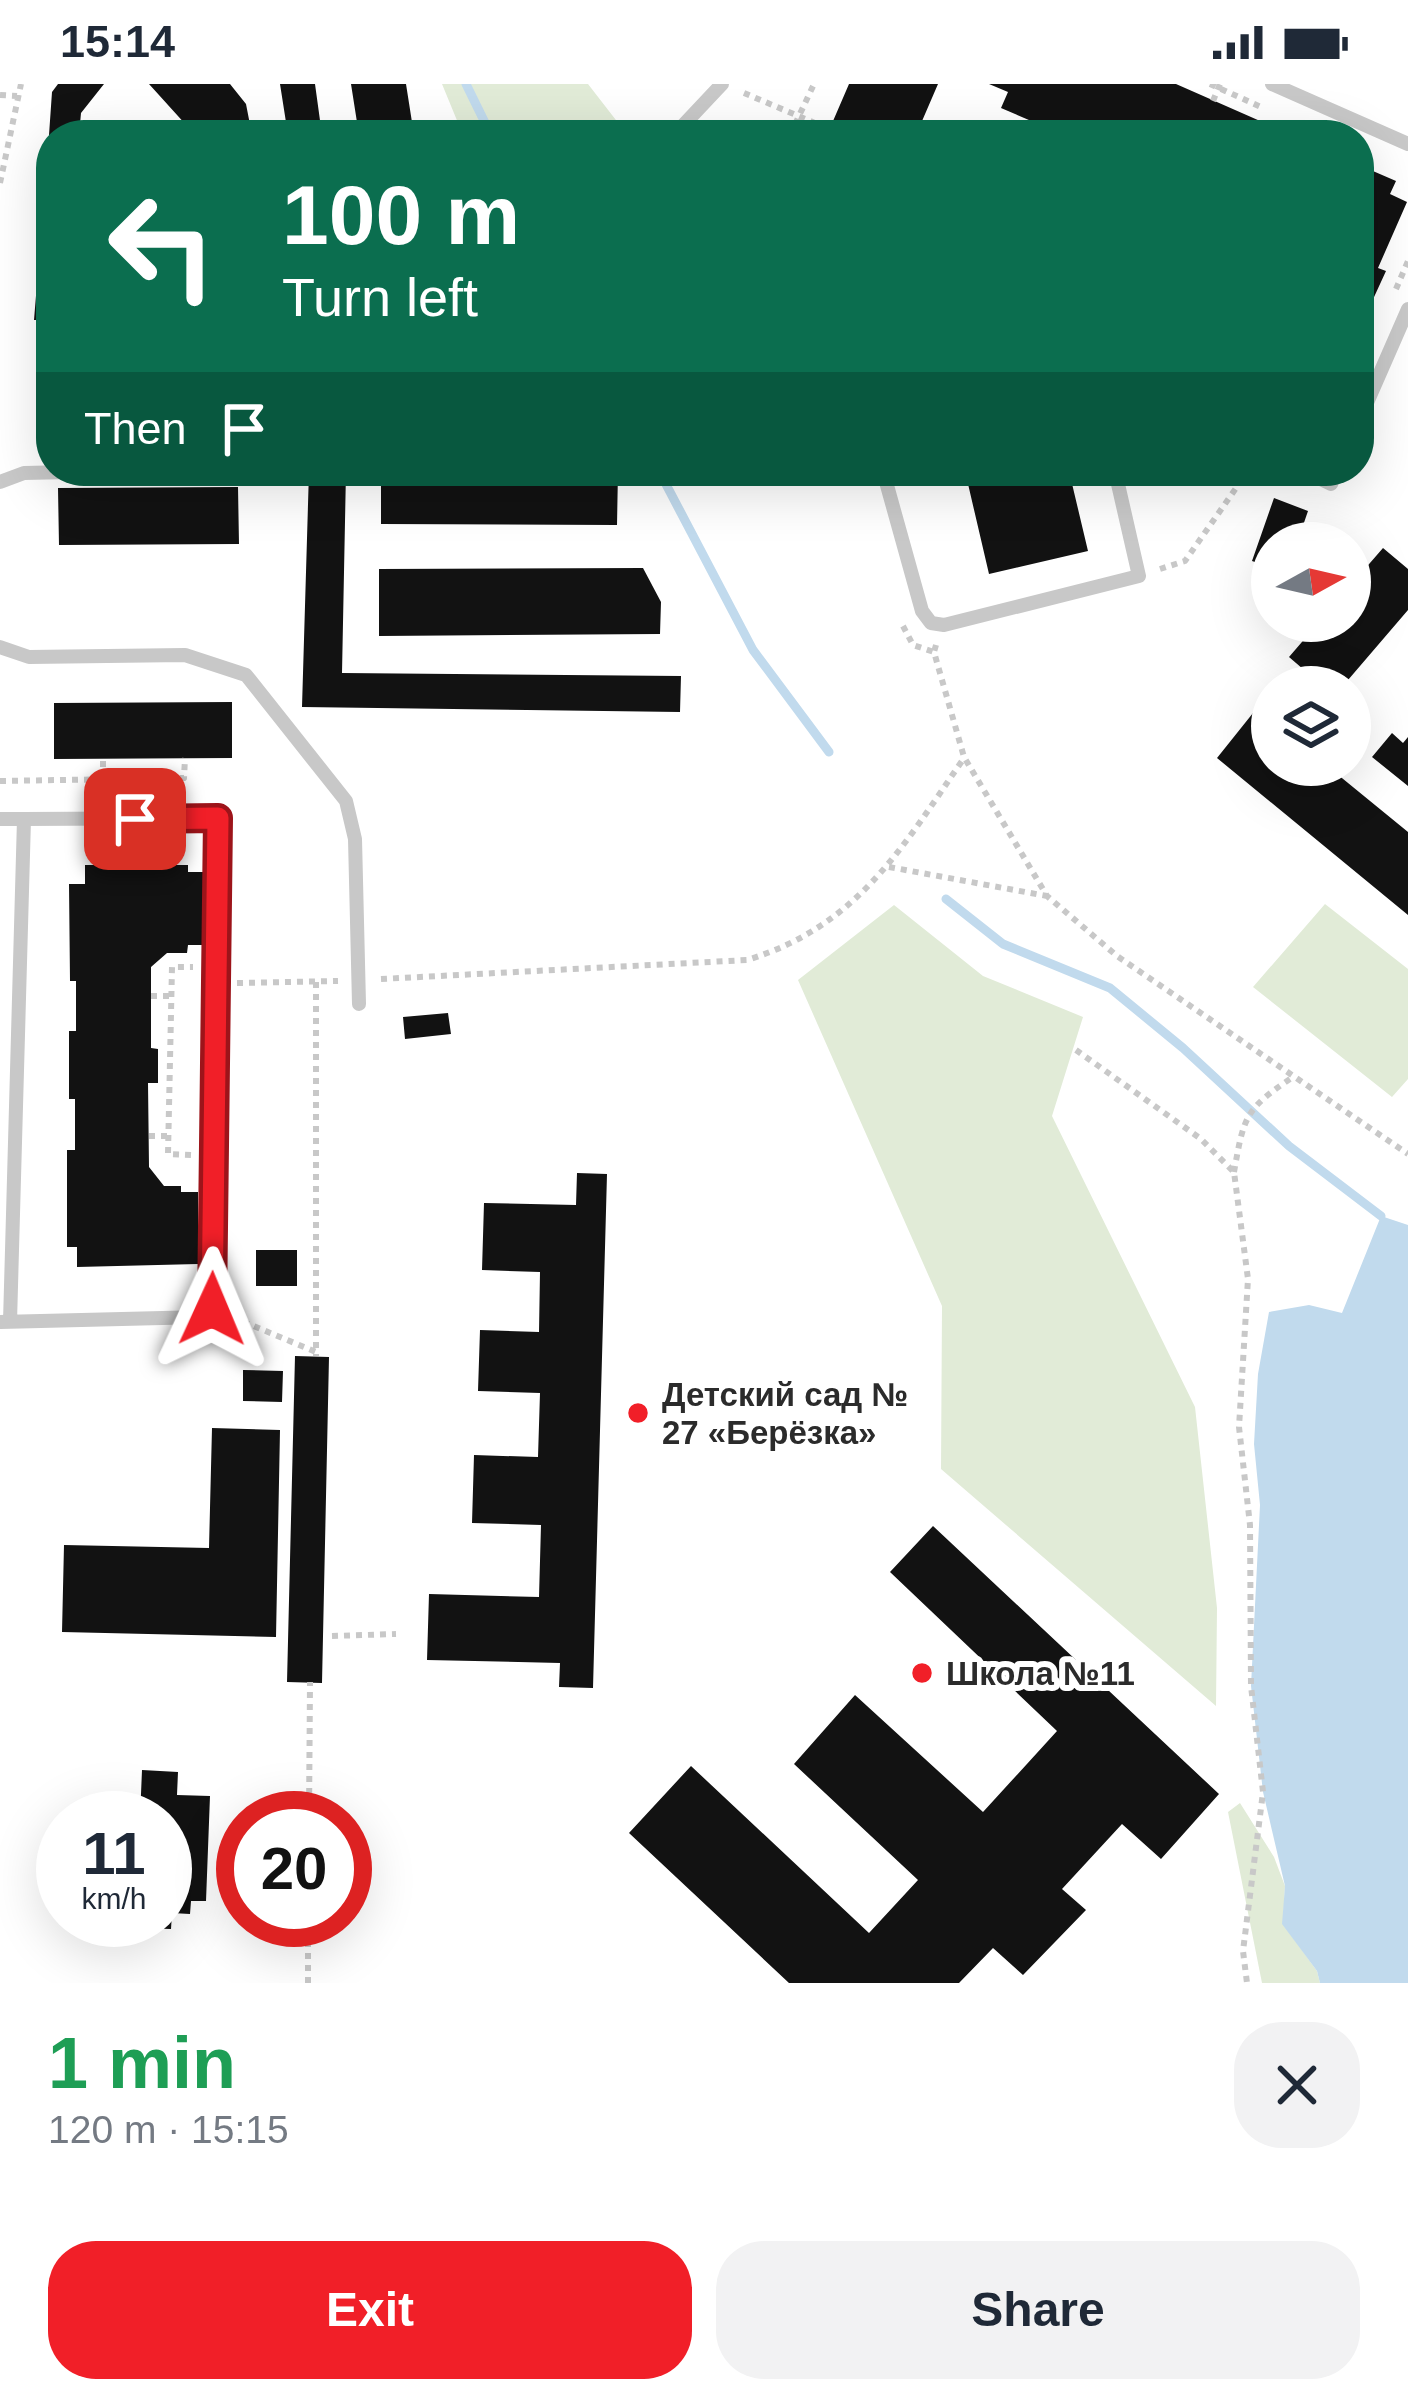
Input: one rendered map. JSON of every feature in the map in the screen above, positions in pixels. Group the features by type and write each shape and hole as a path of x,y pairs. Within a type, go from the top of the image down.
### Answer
{"lane":[{"path":"688,120 722,84"},
{"path":"1272,84 1354,120"},
{"path":"1374,129 1408,144"},
{"path":"1374,387 1408,309"},
{"path":"0,482 36,473"},
{"path":"887,486 922,611 931,623 944,625 1139,576 1118,486"},
{"path":"0,647 29,657 185,655 246,675 346,800 355,839 359,1004"},
{"path":"0,820 24,819 218,818 212,1309 203,1317 5,1322 24,819"}],"path":[{"path":"0,183 21,84"},
{"path":"796,120 814,84"},
{"path":"1214,100 1220,84"},
{"path":"744,93 808,120"},
{"path":"0,95 17,96"},
{"path":"1139,576 1185,561 1238,486"},
{"path":"934,652 964,757 1047,896 1117,956 1408,1154"},
{"path":"216,984 747,960 811,934 889,867 964,757"},
{"path":"103,758 103,779"},
{"path":"0,781 184,778 184,758"},
{"path":"889,867 1047,896"},
{"path":"205,1155 168,1154 169,1066 172,967 209,968"},
{"path":"212,1309 316,1354 316,982"},
{"path":"151,996 171,996"},
{"path":"1076,1050 1202,1139 1234,1172"},
{"path":"158,1066 169,1066"},
{"path":"1247,1983 1243,1951 1263,1792 1251,1686 1250,1525 1239,1427 1248,1279 1234,1172 1242,1124 1259,1100 1293,1077"},
{"path":"149,1136 168,1136"},
{"path":"332,1636 396,1634"},
{"path":"309,1791 310,1682"},
{"path":"308,1947 308,1983"}],"green space":[{"path":"442,84 588,84 616,120 457,120"},
{"path":"1325,904 1408,969 1408,1079 1392,1097 1253,987"},
{"path":"894,905 983,976 1083,1017 1052,1116 1195,1407 1217,1608 1216,1706 941,1469 942,1306 798,980"},
{"path":"1240,1803 1274,1857 1285,1886 1283,1924 1317,1971 1320,1983 1262,1983 1228,1812"}],"water":[{"path":"1381,1216 1408,1225 1408,1983 1320,1983 1317,1971 1282,1924 1285,1886 1263,1792 1251,1686 1260,1505 1254,1444 1258,1374 1269,1312 1309,1305 1342,1313"}],"building":[{"path":"58,84 104,84 80,120 50,120 52,92"},
{"path":"149,84 230,84 246,104 249,120 182,120"},
{"path":"280,84 315,84 320,120 286,120"},
{"path":"351,84 406,84 412,120 357,120"},
{"path":"849,84 938,84 922,120 833,120"},
{"path":"989,84 1176,84 1258,120 1029,120 1001,108 1008,92"},
{"path":"1374,171 1396,181 1390,194 1407,202 1378,268 1386,271 1374,297"},
{"path":"309,486 346,486 342,673 681,676 680,712 302,707"},
{"path":"381,486 618,486 617,525 381,524"},
{"path":"968,486 1073,486 1088,551 989,574"},
{"path":"238,487 239,544 59,545 58,488"},
{"path":"1274,498 1308,511 1304,522 1266,522"},
{"path":"1383,548 1408,569 1408,610 1360,666 1300,666 1289,657 1302,642 1371,642 1371,562"},
{"path":"643,568 661,602 660,634 379,636 379,569"},
{"path":"232,702 232,758 54,759 54,703"},
{"path":"1251,716 1251,786 1217,758"},
{"path":"1392,733 1403,743 1408,737 1408,786 1372,757"},
{"path":"1251,786 1352,786 1408,832 1408,915"},
{"path":"85,865 188,865 188,872 204,872 204,945 188,945 187,953 167,953 151,967 151,1048 158,1049 158,1083 148,1083 149,1167 164,1186 198,1192 198,1264 77,1267 77,1247 67,1247 67,1150 75,1150 69,1031 76,1031 76,981 70,981 69,884 85,884"},
{"path":"448,1013 451,1034 405,1039 403,1017"},
{"path":"577,1173 607,1174 593,1688 559,1687 560,1663 427,1660 429,1594 539,1597 541,1525 472,1523 474,1455 538,1457 540,1393 478,1391 480,1330 539,1332 540,1272 482,1270 484,1203 576,1205"},
{"path":"256,1250 297,1250 297,1286 256,1286"},
{"path":"295,1356 329,1357 322,1683 287,1682"},
{"path":"243,1370 283,1371 282,1402 243,1401"},
{"path":"212,1428 280,1430 276,1637 62,1632 64,1545 209,1548"},
{"path":"933,1526 1219,1794 1161,1859 1122,1824 1062,1889 1086,1910 1023,1975 993,1948 959,1983 789,1983 629,1833 691,1766 869,1933 918,1880 794,1764 855,1695 983,1812 1057,1731 890,1572"},
{"path":"142,1770 178,1772 177,1791 141,1791"},
{"path":"192,1795 210,1796 206,1901 192,1901"}],"waterway":[{"path":"466,84 484,120"},
{"path":"667,486 753,650 829,752"},
{"path":"946,899 1003,944 1110,988 1289,1146 1381,1216"}],"place":[{"name":"Детский сад № 27 «Берёзка»","path":"638,1413"},
{"name":"Школа №11","path":"922,1673"}],"route":[{"path":"135,819 218,818 212,1309"}]}
